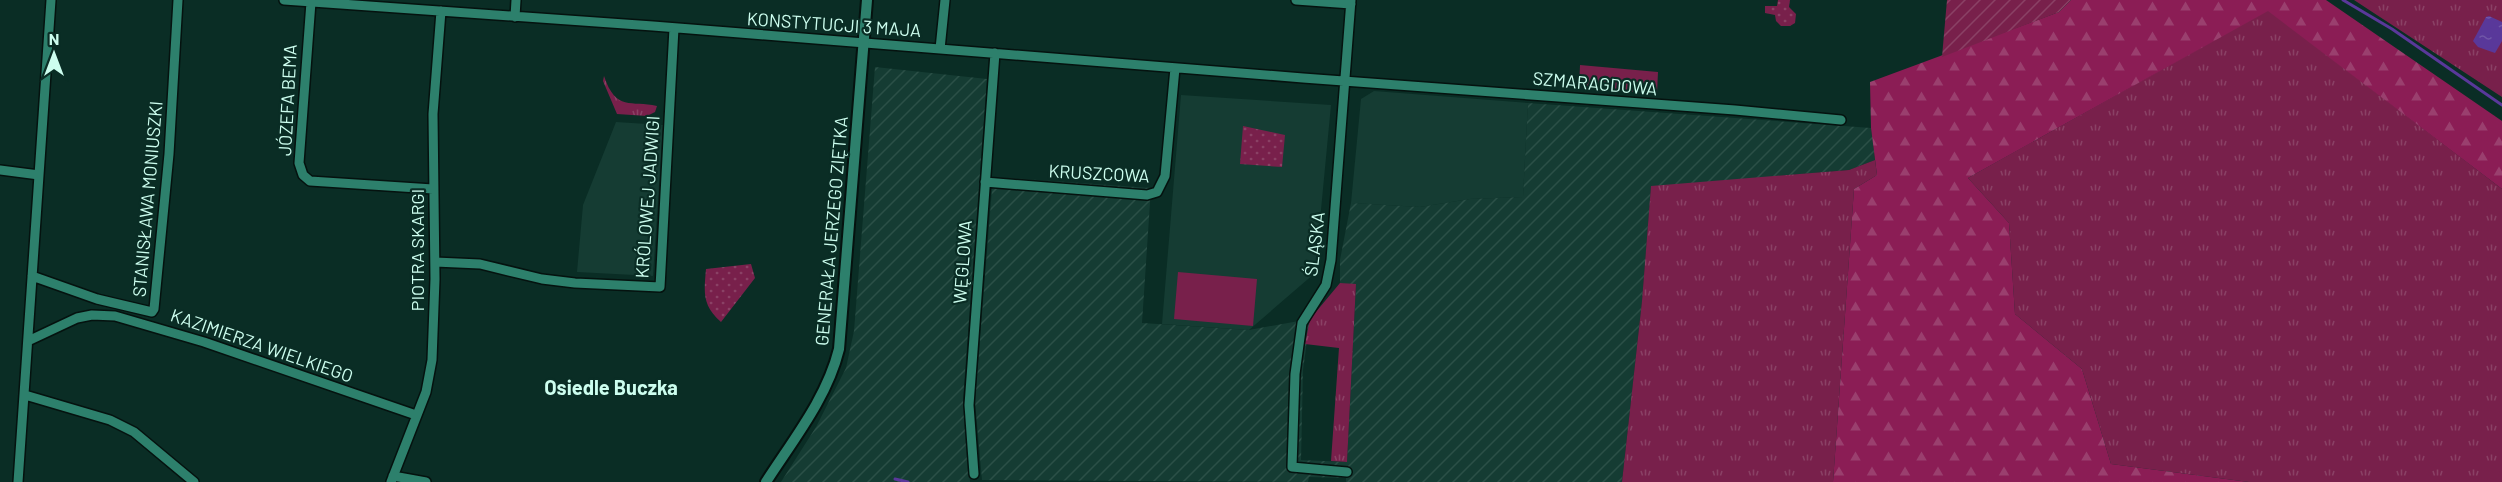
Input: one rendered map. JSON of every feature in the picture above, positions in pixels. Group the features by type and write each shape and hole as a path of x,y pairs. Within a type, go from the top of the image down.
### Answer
{"street":[{"path":"18,482 51,0"},
{"name":"STANISŁAWA MONIUSZKI","path":"32,276 97,299 152,312 154,309 169,154 178,0"},
{"name":"KONSTYTUCJI 3 MAJA","path":"284,0 410,4 441,11 1346,80"},
{"path":"515,17 516,0"},
{"name":"GENERAŁA JERZEGO ZIĘTKA","path":"766,482 825,389 834,369 839,349 867,0"},
{"path":"940,49 945,0"},
{"path":"1296,0 1351,2"},
{"name":"JÓZEFA BEMA","path":"311,2 300,136 299,164 303,175 310,181 433,189"},
{"name":"ŚLĄSKA","path":"1347,472 1292,467 1295,374 1302,323 1326,285 1329,273 1351,2"},
{"name":"PIOTRA SKARGI","path":"392,479 426,392 432,360 435,262 433,114 441,11"},
{"name":"KRÓLOWEJ JADWIGI","path":"435,262 480,264 542,279 575,283 660,287 674,28"},
{"name":"WĘGLOWA","path":"974,474 969,405 995,53"},
{"name":"KRUSZCOWA","path":"985,182 1141,195 1157,192 1164,176 1175,68"},
{"name":"SZMARAGDOWA","path":"1346,80 1840,120"},
{"path":"0,170 39,175"},
{"name":"KAZIMIERZA WIELKIEGO","path":"28,341 77,318 92,315 115,316 194,339 417,415"},
{"path":"25,395 110,420 134,432 194,482"},
{"path":"392,479 426,482"}],"shaded area":[{"path":"875,67 987,79 963,399 970,482 781,482 816,427 846,368 854,331"},
{"path":"1374,91 1528,103 1523,197 1470,199 1420,207 1351,203 1361,99"},
{"path":"1181,95 1331,105 1315,273 1249,330 1162,324"},
{"path":"1528,103 1871,128 1875,160 1849,170 1651,187 1642,301 1622,482 1346,482 1346,478 1309,477 1308,482 982,480 975,401 993,177 1151,188 1142,323 1249,330 1310,319 1303,370 1301,460 1347,462 1356,285 1340,283 1340,260 1351,203 1420,207 1470,199 1523,197"},
{"path":"616,122 663,125 653,276 577,272 583,205"}],"green space":[{"path":"1778,0 1790,0 1789,7 1796,14 1795,23 1790,26 1781,26 1776,21 1775,15 1765,13 1765,6 1777,6"},
{"path":"1947,0 2071,0 2059,12 1942,57"},
{"path":"2071,0 2326,0 2502,121 2502,189 2268,11 1968,178 2009,223 2015,314 2082,369 2111,464 2249,482 1833,482 1854,189 1877,175 1871,128 1870,82 2059,12"},
{"path":"2354,0 2502,0 2502,97"},
{"path":"2268,10 2502,189 2502,482 2249,482 2111,464 2082,369 2015,314 2009,223 1968,178"},
{"path":"1580,65 1658,72 1657,94 1579,87"},
{"path":"604,76 619,100 657,106 655,112 647,116 617,114 603,81"},
{"path":"1243,126 1285,135 1282,167 1240,164"},
{"path":"1875,160 1877,175 1854,189 1833,482 1622,482 1642,301 1651,186 1849,170"},
{"path":"751,264 755,278 721,322 707,304 706,269"},
{"path":"1178,272 1257,279 1253,326 1174,319"},
{"path":"1340,283 1356,284 1347,462 1331,461 1339,348 1305,344 1310,319"}],"water":[{"path":"2489,16 2502,22 2502,41 2495,53 2478,47 2473,41 2486,17"}],"waterway":[{"path":"2343,0 2392,29 2502,105"},
{"path":"895,479 908,482"}],"district":[{"name":"Osiedle Buczka","path":"611,387"}]}
